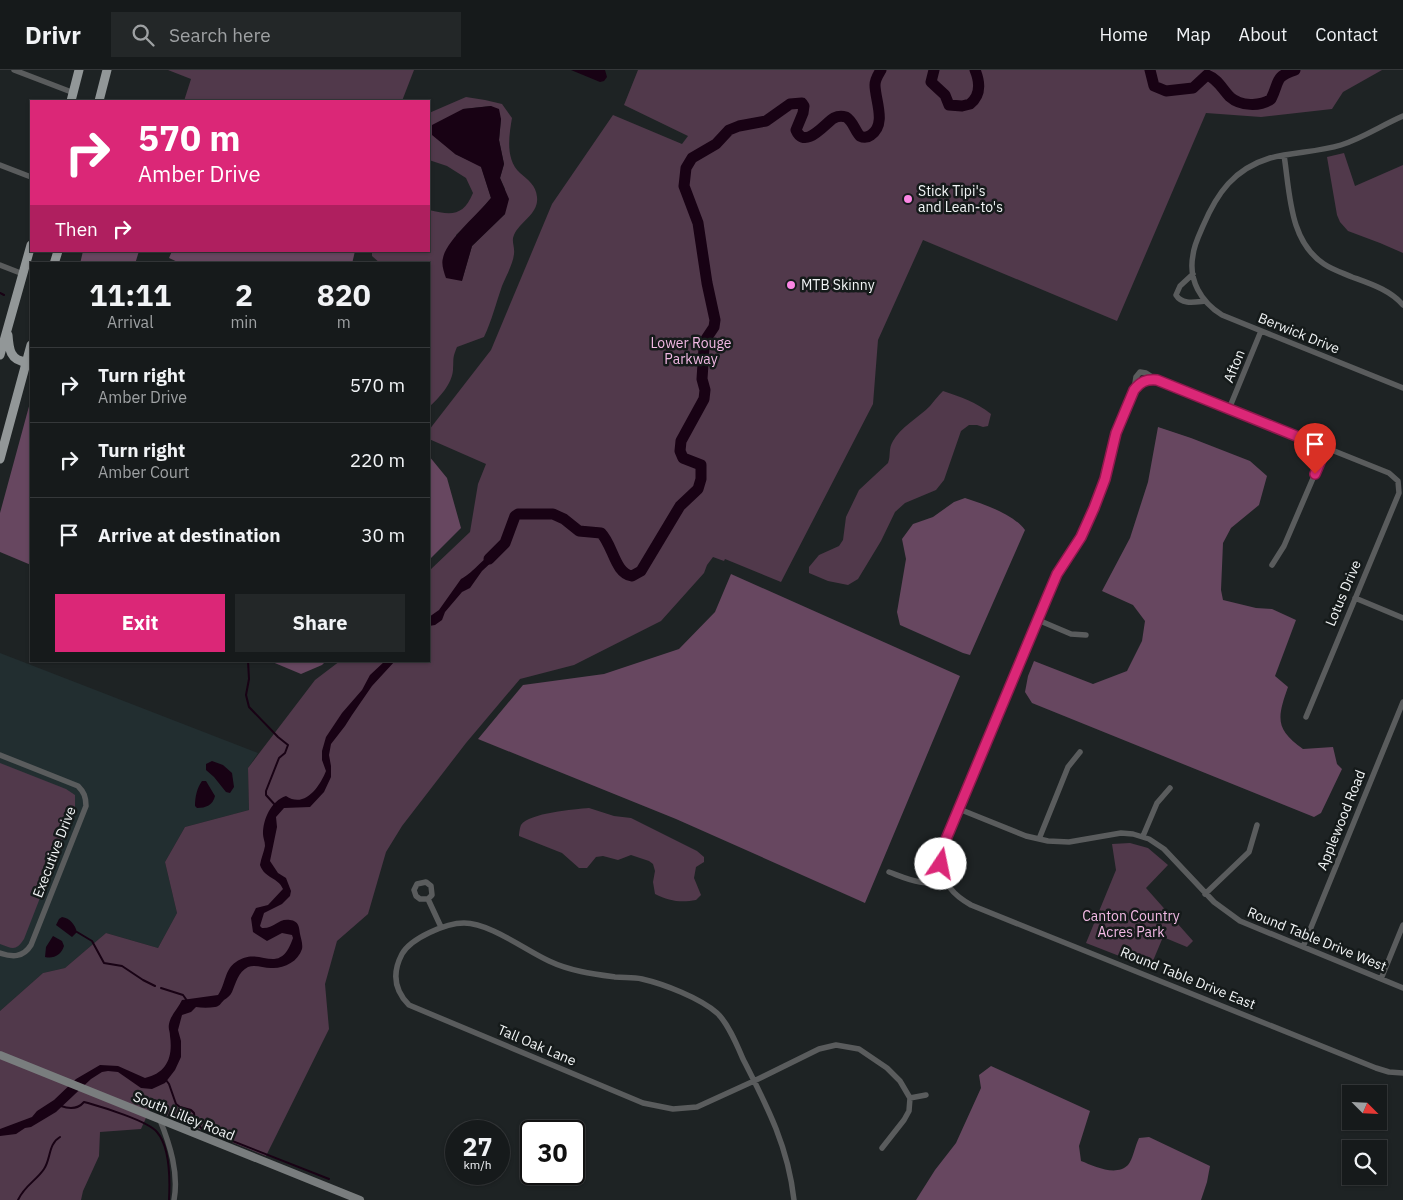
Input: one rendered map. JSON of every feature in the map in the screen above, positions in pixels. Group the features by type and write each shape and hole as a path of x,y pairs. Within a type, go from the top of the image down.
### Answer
{"main road":[{"path":"72,97 80,70"},
{"path":"99,100 107,70"},
{"path":"0,355 30,249"},
{"path":"7,330 10,354 17,360 27,362"},
{"path":"0,459 30,349"}],"street":[{"path":"14,70 72,97"},
{"path":"1205,301 1183,302 1176,295 1180,286 1192,274 1194,248 1218,196 1240,173 1261,162 1284,155 1341,145 1403,116"},
{"path":"1284,155 1294,220 1309,251 1324,264 1387,291 1403,305"},
{"path":"0,165 30,177"},
{"path":"0,265 23,274"},
{"name":"Berwick Drive","path":"1192,274 1196,288 1205,301 1222,315 1403,386"},
{"name":"Afton","path":"1230,409 1261,331"},
{"path":"889,872 921,883 933,883 945,878 941,864 942,851 1057,574 1081,537 1094,508 1105,479 1116,433 1134,390 1136,377 1140,372 1326,448 1284,546 1272,565"},
{"path":"1134,390 1145,381 1157,380"},
{"name":"Lotus Drive","path":"1306,717 1399,493 1396,479 1389,473 1326,448"},
{"path":"1355,598 1403,618"},
{"path":"1038,620 1071,634 1086,635"},
{"name":"Applewood Road","path":"1303,947 1403,702"},
{"path":"1038,839 1068,767 1080,752"},
{"name":"Executive Drive","path":"0,755 78,786 86,799 86,806 31,945 18,956 0,953"},
{"path":"1143,836 1157,804 1170,788"},
{"name":"Round Table Drive West","path":"959,809 1038,839 1058,842 1069,842 1121,833 1143,836 1164,849 1205,894 1221,909 1240,921 1403,988"},
{"path":"1205,894 1246,856 1251,847 1257,825"},
{"name":"Round Table Drive East","path":"945,878 955,894 971,904 1376,1068 1389,1072 1403,1073"},
{"path":"428,899 441,927 463,922 475,924 491,929 556,964 593,974 641,979 708,1005 719,1015 734,1041 769,1111 786,1156 794,1200"},
{"path":"1381,979 1403,925"},
{"name":"Tall Oak Lane","path":"441,927 409,946 403,952 394,978 404,1000 416,1009 643,1103 655,1107 673,1109 697,1107 819,1049 836,1046 859,1049 868,1054 887,1068 900,1081 910,1098"},
{"name":"South Lilley Road","path":"0,1054 348,1198 360,1200"},
{"path":"882,1148 904,1120 909,1111 910,1098 926,1095"},
{"path":"160,1120 170,1149 175,1174 174,1200"}],"shaded area":[{"path":"571,70 605,70 607,77 604,81 600,82"},
{"path":"491,106 499,109 501,119 499,140 504,164 500,178 509,199 505,214 472,246 462,281 446,278 442,263 445,251 456,236 491,198 481,167 455,154 432,135 432,125 463,109"},
{"path":"83,252 139,252 136,262 80,262"},
{"path":"172,252 355,252 352,262 178,262 169,258"},
{"path":"30,403 30,565 0,552 0,513"},
{"path":"1158,427 1250,461 1267,476 1259,505 1231,528 1223,543 1221,590 1223,600 1256,608 1272,609 1296,620 1275,676 1288,687 1281,715 1283,729 1303,749 1333,747 1337,764 1342,769 1321,813 1314,817 1032,703 1025,692 1028,676 1034,661 1093,684 1127,671 1142,641 1145,621 1133,605 1102,591 1130,538 1148,482"},
{"path":"430,457 447,478 461,528 430,559"},
{"path":"965,498 1006,514 1025,530 970,655 900,625 897,612 906,559 902,539 913,524 933,517 954,502"},
{"path":"500,550 496,558 482,571 470,588 462,592 445,612 442,620 430,626 430,616 439,610 461,579 493,553"},
{"path":"731,574 960,676 865,903 676,819 478,739 523,685 604,674 679,649 715,612"},
{"path":"0,653 258,753 248,768 249,810 185,827 165,862 177,913 158,948 106,933 65,968 43,973 0,1011"},
{"path":"272,662 325,662 301,674"},
{"path":"384,662 394,662 372,686 331,744 329,755 331,777 324,792 310,807 284,808 276,817 277,827 270,861 278,873 286,878 291,891 290,896 282,904 264,913 260,926 266,928 286,920 297,923 302,949 297,958 290,964 280,967 248,967 236,981 230,995 219,1006 210,1008 196,1007 191,1012 182,1015 178,1030 181,1041 181,1057 175,1070 165,1083 152,1089 141,1088 118,1072 102,1072 91,1079 56,1112 16,1134 0,1136 0,1129 32,1117 37,1111 54,1100 76,1079 100,1065 118,1066 145,1078 153,1076 167,1063 171,1044 169,1024 171,1017 182,1000 218,995 229,969 245,957 253,956 275,959 282,957 288,950 293,938 292,935 282,933 267,941 253,932 251,918 256,908 268,905 283,889 278,882 262,870 260,865 265,846 264,822 272,806 281,798 286,796 299,800 305,798 316,789 326,771 322,760 322,751 326,737 342,713 362,690 370,675"},
{"path":"212,761 223,765 232,773 234,787 230,793 226,792 206,770 206,764"},
{"path":"202,781 206,781 215,796 213,802 209,805 197,808 195,806 196,796"},
{"path":"62,917 70,920 75,927 77,932 72,937 56,925"},
{"path":"53,936 62,941 64,946 57,956 45,957 46,947"},
{"path":"991,1066 1090,1111 1079,1146 1081,1161 1098,1168 1117,1170 1123,1168 1130,1162 1139,1138 1149,1137 1210,1166 1201,1200 916,1200 935,1170 956,1143 981,1088 979,1075"}],"green space":[{"path":"168,70 414,70 402,100 184,100 191,79"},
{"name":"Lower Rouge Parkway","path":"638,70 1382,70 1343,92 1332,109 1261,117 1206,113 1117,321 923,240 878,340 873,404 781,582 725,559 724,561 713,557 704,573 661,621 574,665 520,679 466,743 402,826 386,852 368,914 337,941 325,984 329,1029 266,1156 150,1109 141,1129 100,1132 99,1156 83,1191 81,1200 0,1200 0,1011 43,973 65,968 106,933 158,948 177,913 165,862 185,827 249,810 248,768 315,680 339,662 430,662 430,570 470,532 478,484 486,464 430,439 430,429 491,350 552,204 613,115 682,144 688,136 624,105"},
{"path":"466,97 502,104 512,118 509,147 512,161 520,173 533,186 537,203 532,213 514,235 512,262 484,337 457,347 452,375 448,385 430,406 430,262 379,262 372,256 372,252 430,252 430,210 444,213 456,212 465,206 473,193 466,178 447,166 430,160 430,113","holes":["491,106 501,119 499,140 504,164 500,178 505,189 505,214 472,246 462,280 456,235 491,198 481,166 455,154 463,109"]},
{"path":"1344,153 1355,186 1403,165 1403,253 1348,231 1340,222 1337,215 1327,157"},
{"path":"943,391 974,403 991,414 988,426 969,425 961,431 944,480 936,490 905,503 895,512 881,541 858,579 848,585 828,581 809,573 809,567 819,555 839,546 843,540 846,517 859,490 888,463 891,447 896,436 930,406"},
{"path":"0,763 66,789 75,795 75,808 24,939 19,946 14,948 0,944"},
{"path":"589,808 614,816 631,818 697,851 704,857 704,862 696,867 694,878 701,895 696,900 680,901 670,900 655,894 653,882 655,871 653,864 631,855 618,860 603,856 596,857 587,868 579,868 562,853 519,836 521,825 533,817 553,812"},
{"name":"Canton Country Acres Park","path":"1130,843 1148,848 1168,865 1146,888 1193,941 1187,947 1163,937 1150,968 1086,943 1116,870 1112,844"}],"waterway":[{"path":"489,559 505,543 515,516 518,514 553,514 564,519 579,531 601,533 609,544 618,565 626,574 632,576 641,571 680,506 698,489 701,479 701,465 683,458 680,451 681,441 704,399 705,390 702,379 704,348 706,339 714,327 715,320 698,223 684,186 686,168 692,158 716,144 729,130 739,126 766,121 790,104 802,103 804,106 796,130 800,136 805,138 810,136 834,118 842,116 852,123 860,136 868,137 876,130 878,125 879,112 875,85 881,70"},
{"path":"934,70 931,82 945,95 949,105 962,106 970,104 978,92 979,84 975,70"},
{"path":"1150,70 1154,86 1166,91 1193,88 1207,75 1217,82 1230,97 1244,104 1256,104 1271,99 1278,80 1295,70"},
{"path":"0,293 4,295"},
{"path":"248,662 249,679 246,695 249,707 288,745 285,753 279,758 266,791 266,795 276,806"},
{"path":"77,932 92,941 104,963 122,966 155,986"},
{"path":"161,988 183,995 188,1002"},
{"path":"166,1080 176,1104 191,1110 194,1113 195,1121 202,1129 329,1179"},
{"path":"61,1106 73,1108 84,1102 88,1103 135,1119 157,1132 165,1146 167,1155 169,1200"},
{"path":"18,1200 44,1169 53,1144 60,1137"}],"place":[{"name":"Stick Tipi's and Lean-to's","path":"908,199"},
{"name":"MTB Skinny","path":"791,285"}],"route":[{"path":"941,864 944,844 1057,574 1081,537 1099,496 1116,433 1134,390 1138,385 1147,380 1157,380 1326,448 1315,474"}]}
